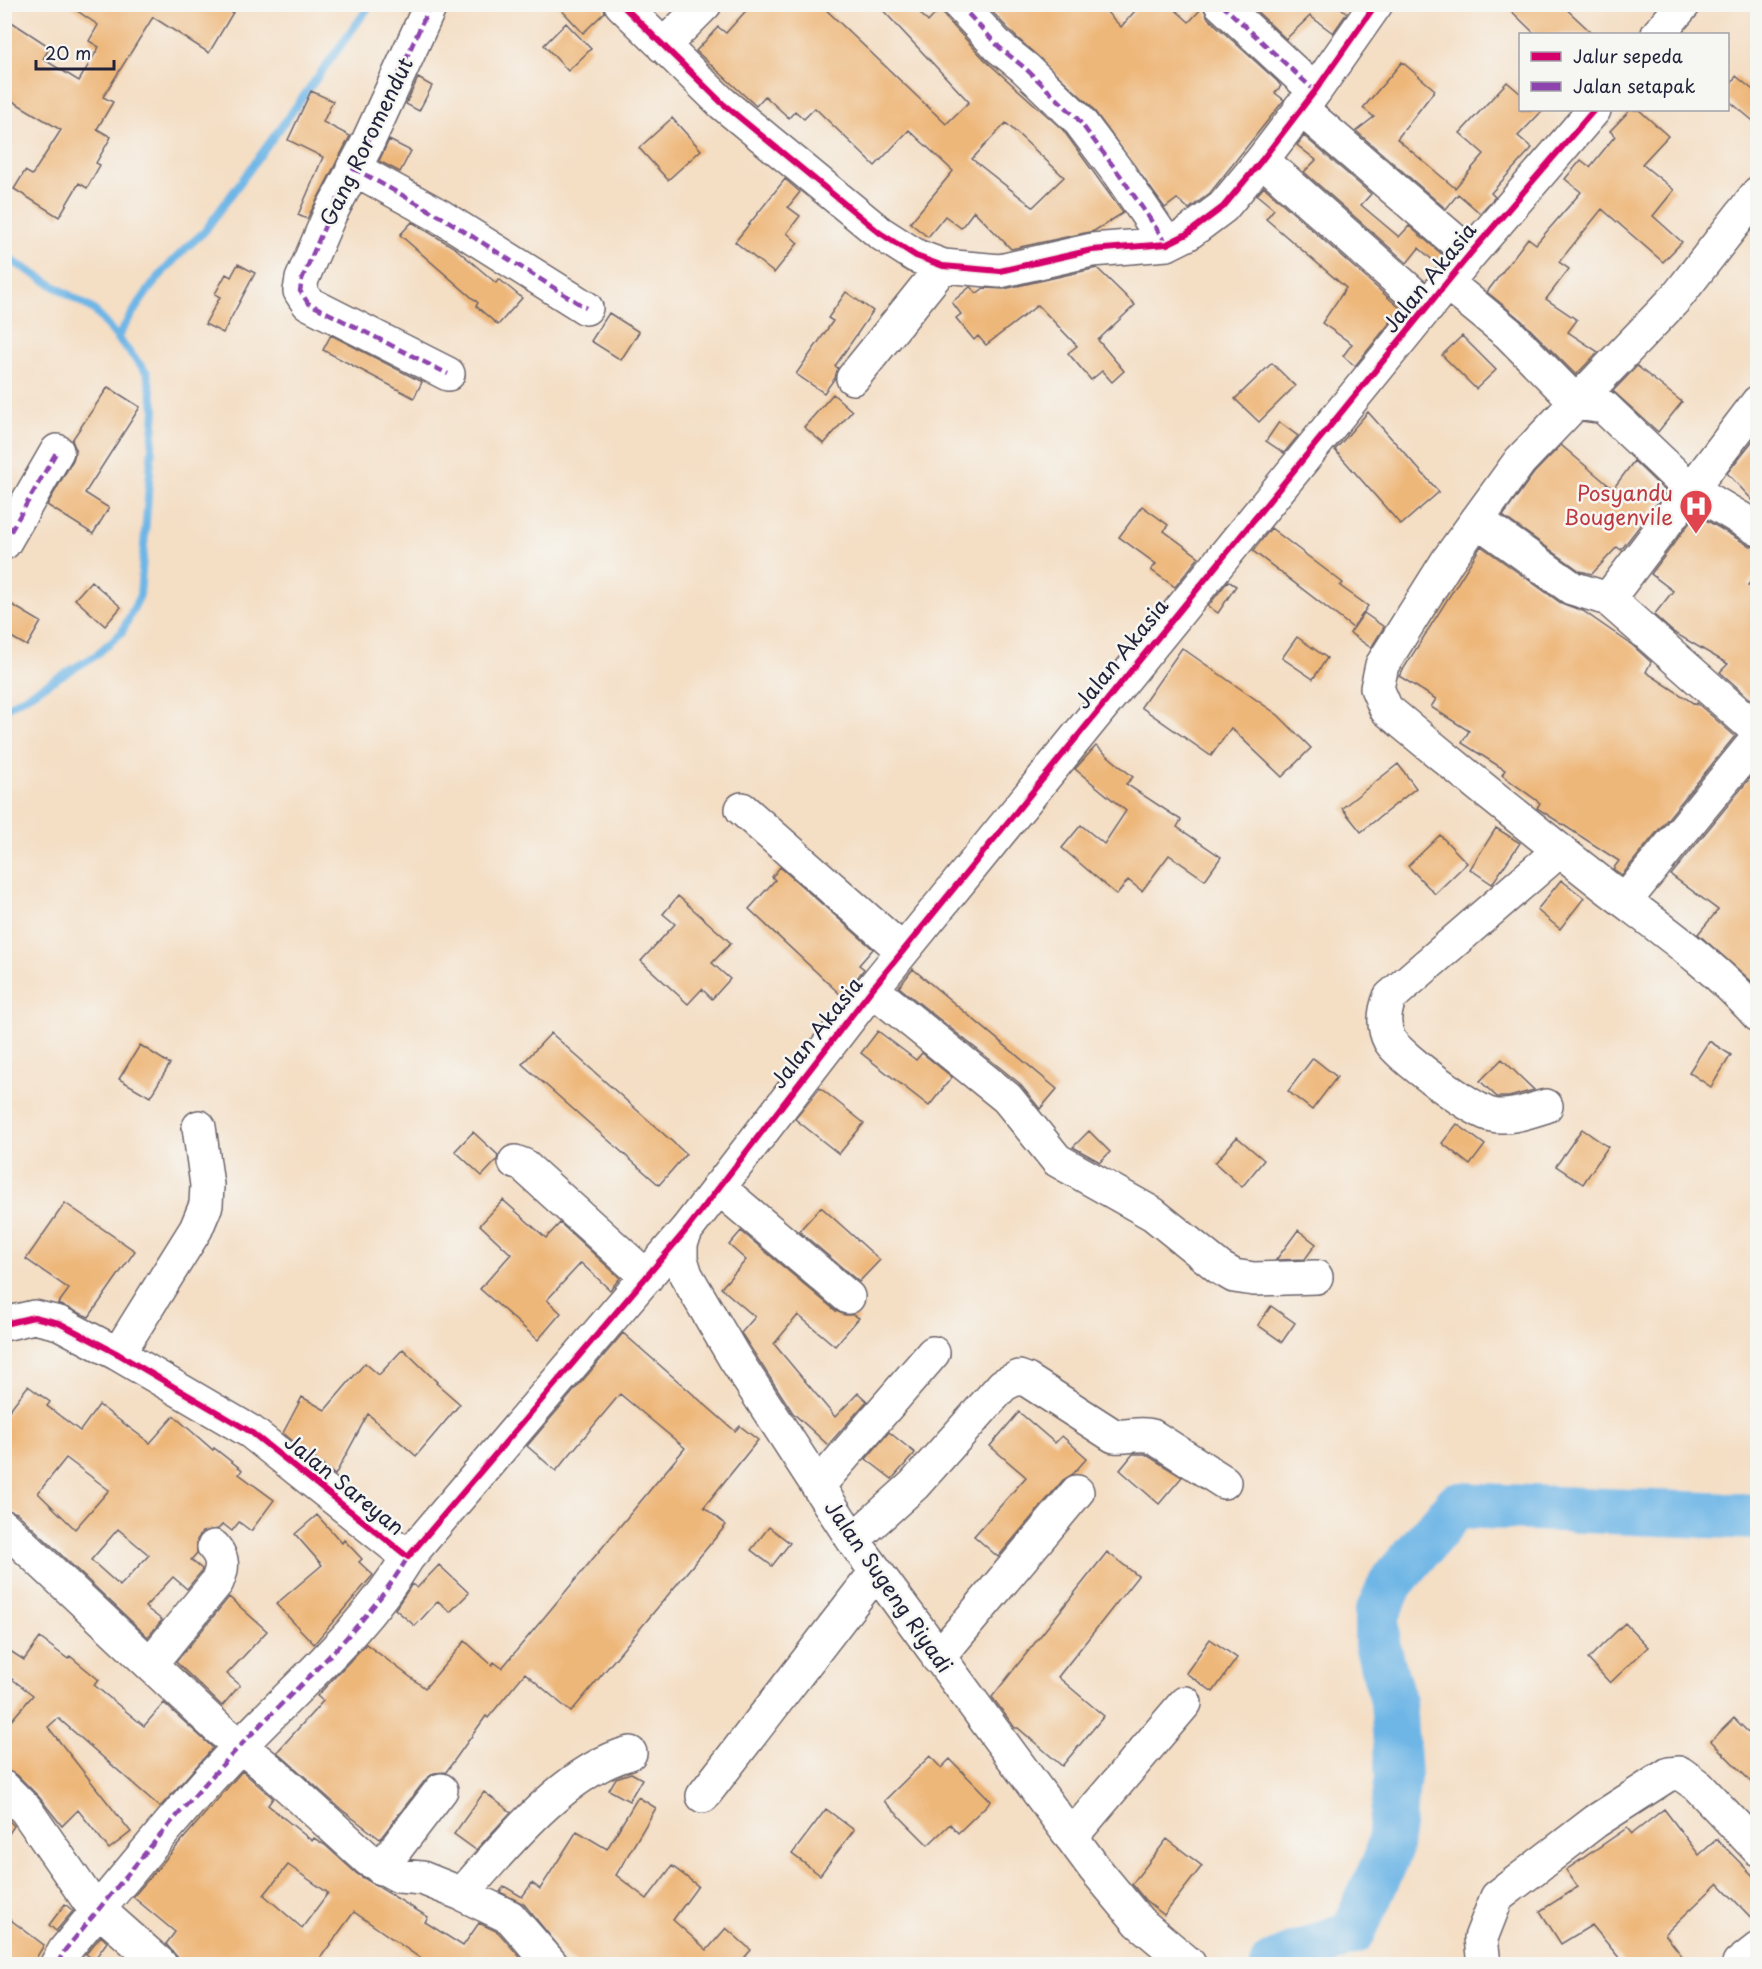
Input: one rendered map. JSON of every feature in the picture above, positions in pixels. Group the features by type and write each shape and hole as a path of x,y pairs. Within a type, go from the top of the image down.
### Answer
{"street":[{"name":"Gang Roromendut","path":"431,4 395,86 353,168 302,279 300,291 308,303 448,374"},
{"path":"621,4 722,103 880,233 916,256 943,266 1000,271 1092,250 1167,244 1187,234 1223,207 1262,160 1376,4"},
{"path":"663,46 705,4"},
{"path":"959,4 999,47 1025,68 1077,118 1120,175 1167,244"},
{"path":"1221,4 1308,100 1470,254"},
{"path":"1659,33 1684,4"},
{"name":"Jalan Akasia","path":"687,1229 872,989 1470,254 1593,111"},
{"path":"1262,160 1437,295 1508,333 1577,403 1604,407 1689,488 1758,529"},
{"path":"353,168 440,216 586,308"},
{"path":"1758,193 1676,298 1520,461 1448,560 1382,665 1377,688 1386,709 1560,850 1690,948 1758,1015"},
{"path":"853,378 943,266"},
{"path":"1608,598 1689,488 1758,402"},
{"path":"4,543 57,451"},
{"path":"1477,520 1572,588 1608,598 1758,731"},
{"path":"1625,901 1758,738"},
{"path":"742,809 903,951"},
{"path":"1546,1106 1504,1117 1489,1115 1472,1107 1404,1056 1391,1042 1384,1027 1384,1012 1390,997 1560,850"},
{"path":"872,989 1007,1098 1057,1160 1153,1214 1220,1268 1234,1276 1254,1279 1316,1277"},
{"path":"118,1354 196,1229 206,1205 207,1185 199,1127"},
{"path":"515,1162 523,1165 647,1277"},
{"path":"718,1187 848,1297"},
{"name":"Jalan Sareyan","path":"4,1324 34,1317 59,1323 118,1354 251,1432 408,1557 687,1229"},
{"name":"Jalan Sugeng Riyadi","path":"687,1229 681,1243 681,1259 686,1275 734,1357 853,1540 1071,1837 1140,1922 1188,1965"},
{"path":"818,1486 933,1353"},
{"path":"853,1540 914,1485 1003,1385 1018,1377 1027,1380 1114,1436 1125,1437 1142,1433 1152,1436 1224,1482"},
{"path":"938,1658 1077,1492"},
{"path":"4,1527 218,1728 241,1745 312,1811 381,1868 399,1876 422,1878 510,1917 551,1965"},
{"path":"151,1663 217,1582 222,1562 221,1555 214,1547"},
{"path":"57,1965 65,1950 98,1910 241,1745 364,1620 408,1557"},
{"path":"703,1796 876,1572"},
{"path":"1071,1837 1185,1703"},
{"path":"462,1894 515,1834 586,1772 630,1753"},
{"path":"1484,1965 1481,1938 1497,1897 1596,1821 1669,1774 1680,1773 1698,1786 1758,1849"},
{"path":"4,1788 27,1810 88,1901 160,1965"},
{"path":"381,1868 441,1790"},
{"path":"1739,1965 1758,1949"}],"building":[{"path":"67,4 238,4 209,53 153,17 103,97 113,102 97,129 111,137 96,163 100,165 87,188 79,183 59,217 14,189 25,171 32,175 61,130 4,96 4,17 50,47 43,59 79,81 99,47 89,41 98,25"},
{"path":"556,4 603,4 605,12 583,33"},
{"path":"752,4 820,4 946,124 969,102 877,4 912,4 928,22 941,8 945,17 985,60 1063,130 1123,213 1094,231 1011,249 974,211 961,228 945,216 928,237 910,223 953,171 909,130 875,166 815,108 804,119 795,111 789,118 765,96 756,106 696,51 718,27 726,33","holes":["1006,123 1064,177 1033,207 972,159"]},
{"path":"985,4 1099,4 1121,27 1141,4 1169,4 1189,22 1203,7 1208,18 1277,81 1281,86 1275,93 1284,100 1210,193 1189,209 1177,199 1165,208 1090,105 1012,33"},
{"path":"1249,4 1336,4 1347,13 1333,33 1310,16 1286,39"},
{"path":"1504,4 1561,4 1592,33 1534,33"},
{"path":"566,23 591,49 568,71 544,45"},
{"path":"1402,62 1435,90 1397,139 1455,188 1484,154 1460,133 1507,82 1519,92 1519,111 1542,111 1518,136 1532,148 1491,193 1495,197 1480,213 1458,194 1446,209 1356,131 1374,117 1363,108"},
{"path":"1736,76 1758,94 1758,125 1729,101 1729,86"},
{"path":"418,78 432,86 419,111 406,104"},
{"path":"311,91 333,101 323,122 350,136 307,219 298,215 323,157 288,140"},
{"path":"1629,111 1640,111 1668,136 1642,164 1674,190 1653,216 1682,242 1663,262 1602,209 1559,262 1569,269 1546,299 1577,320 1568,332 1598,352 1576,375 1521,320 1487,292 1528,238 1536,244 1581,192 1565,179 1581,160 1590,167 1615,136 1610,131"},
{"path":"672,118 701,150 668,180 639,148"},
{"path":"1304,136 1371,194 1361,205 1399,237 1409,226 1444,256 1437,264 1419,248 1407,263 1304,172 1316,160 1297,145"},
{"path":"389,140 411,151 400,172 379,161"},
{"path":"785,179 800,192 788,207 800,216 787,233 798,243 774,273 735,242"},
{"path":"1264,187 1401,309 1355,366 1343,356 1352,344 1322,323 1346,288 1266,219 1274,209 1257,195"},
{"path":"412,222 455,248 496,283 499,279 522,298 498,325 476,306 478,303 400,235"},
{"path":"238,264 255,273 223,333 205,324 220,297 215,294 226,274 231,277"},
{"path":"1097,268 1135,305 1098,340 1124,371 1112,382 1102,371 1091,380 1068,353 1077,346 1038,305 986,345 978,336 974,340 956,318 961,314 952,302 970,287 977,293 984,288 1004,289"},
{"path":"846,292 873,311 835,366 838,368 835,378 824,393 796,374 833,321 828,318"},
{"path":"609,313 639,332 621,360 591,341"},
{"path":"331,335 422,382 414,398 323,350"},
{"path":"1462,336 1496,370 1476,389 1442,355"},
{"path":"1272,363 1295,386 1259,422 1235,399"},
{"path":"1637,366 1682,402 1658,432 1613,391"},
{"path":"108,387 140,407 85,493 109,508 93,534 47,505 73,460 76,450 72,440"},
{"path":"833,394 852,411 824,444 804,427"},
{"path":"1368,412 1439,492 1401,525 1335,450"},
{"path":"1279,422 1298,436 1284,453 1266,441"},
{"path":"1758,434 1758,506 1727,473"},
{"path":"1561,445 1613,489 1634,461 1666,492 1621,550 1617,547 1592,574 1580,571 1503,516 1534,473"},
{"path":"1142,506 1168,525 1164,531 1199,557 1175,587 1151,570 1156,564 1119,537"},
{"path":"1696,514 1748,545 1758,548 1758,571 1748,585 1758,592 1758,706 1720,672 1728,664 1673,632 1654,615 1673,591 1651,574"},
{"path":"1271,528 1343,583 1340,586 1368,606 1353,628 1253,551"},
{"path":"1481,546 1561,603 1583,611 1632,645 1651,662 1646,672 1696,705 1697,703 1735,736 1622,875 1613,869 1619,861 1537,808 1540,803 1502,775 1505,770 1462,743 1469,731 1431,707 1436,699 1399,676"},
{"path":"91,581 121,607 105,626 75,599"},
{"path":"1228,581 1236,586 1218,613 1208,606"},
{"path":"4,600 41,622 27,646 4,633"},
{"path":"1364,613 1384,627 1371,648 1350,633"},
{"path":"1297,637 1327,658 1313,679 1282,658"},
{"path":"1182,648 1278,715 1311,748 1282,777 1231,728 1211,756 1141,707"},
{"path":"1096,746 1133,777 1126,784 1181,820 1177,827 1221,857 1205,880 1169,855 1142,891 1128,880 1117,895 1062,848 1081,825 1104,844 1126,811 1075,769"},
{"path":"1398,764 1416,788 1361,832 1342,808"},
{"path":"1758,768 1758,987 1698,934 1718,910 1671,875"},
{"path":"1496,828 1520,843 1492,884 1470,869"},
{"path":"1440,835 1467,863 1435,894 1408,866"},
{"path":"780,867 873,949 859,965 864,969 843,997 749,909 775,880 772,877"},
{"path":"1561,880 1584,898 1560,929 1537,910"},
{"path":"678,896 731,943 712,963 730,979 712,999 702,989 688,1004 641,961 675,924 663,914"},
{"path":"913,969 1057,1089 1040,1109 1019,1083 899,987"},
{"path":"878,1031 916,1060 922,1053 952,1077 929,1106 861,1053"},
{"path":"551,1033 686,1154 659,1185 522,1064"},
{"path":"1709,1041 1731,1055 1711,1087 1689,1072"},
{"path":"140,1045 170,1064 150,1097 119,1079"},
{"path":"1313,1058 1337,1077 1312,1110 1288,1091"},
{"path":"1502,1059 1534,1090 1509,1097 1497,1097 1480,1081"},
{"path":"820,1088 864,1123 839,1154 795,1119"},
{"path":"1457,1124 1485,1145 1470,1165 1442,1143"},
{"path":"1582,1129 1608,1147 1583,1184 1556,1166"},
{"path":"1089,1131 1110,1152 1100,1162 1073,1147"},
{"path":"473,1132 498,1155 497,1160 482,1176 455,1151"},
{"path":"1237,1137 1264,1160 1242,1187 1215,1163"},
{"path":"503,1200 546,1238 560,1223 620,1278 610,1290 581,1263 547,1300 561,1313 538,1340 480,1289 511,1254 480,1225"},
{"path":"65,1203 135,1251 89,1317 58,1304 69,1289 26,1259"},
{"path":"821,1207 880,1260 859,1282 799,1231"},
{"path":"1298,1230 1316,1244 1305,1259 1276,1260"},
{"path":"741,1231 836,1311 859,1318 835,1346 798,1315 774,1344 835,1417 858,1393 867,1401 828,1445 793,1413 741,1333 755,1317 721,1288 746,1260 729,1245"},
{"path":"1271,1306 1295,1323 1282,1342 1258,1325"},
{"path":"623,1333 735,1431 740,1426 758,1440 704,1507 726,1525 571,1712 525,1673 488,1718 486,1716 446,1772 434,1773 426,1779 380,1839 342,1810 277,1752 323,1701 317,1696 366,1644 425,1688 465,1641 492,1665 494,1662 502,1668 685,1448 620,1394 556,1471 527,1446"},
{"path":"403,1349 460,1404 416,1456 368,1414 335,1475 283,1433 302,1397 325,1410 365,1363 379,1375"},
{"path":"28,1386 50,1402 47,1406 80,1431 99,1405 150,1443 174,1416 213,1450 214,1448 242,1470 239,1474 274,1500 251,1531 239,1522 232,1531 223,1524 218,1529 202,1532 197,1540 197,1553 191,1560 202,1569 201,1572 187,1589 173,1577 145,1607 162,1620 148,1637 17,1513 4,1509 4,1417","holes":["66,1458 109,1490 75,1529 38,1493","118,1529 149,1555 120,1586 91,1560"]},
{"path":"1019,1412 1055,1443 1062,1436 1087,1458 1073,1474 1063,1480 998,1557 974,1536 1026,1477 990,1446"},
{"path":"889,1432 915,1453 892,1479 866,1459"},
{"path":"1133,1454 1145,1454 1182,1477 1159,1504 1120,1470"},
{"path":"317,1515 342,1543 344,1540 362,1559 359,1562 373,1575 314,1644 276,1604 322,1565 295,1534"},
{"path":"769,1527 790,1543 772,1566 751,1550"},
{"path":"1107,1552 1138,1576 1058,1677 1104,1716 1062,1766 1018,1728 1015,1728 992,1697"},
{"path":"439,1565 469,1593 450,1612 438,1601 415,1626 395,1609 412,1584 417,1588"},
{"path":"229,1597 267,1631 227,1674 240,1685 222,1706 176,1662"},
{"path":"1625,1623 1648,1647 1610,1683 1588,1659"},
{"path":"40,1638 68,1659 70,1656 99,1680 94,1685 144,1726 164,1703 213,1748 160,1807 58,1718 48,1727 131,1832 109,1849 78,1810 62,1826 39,1797 17,1775 4,1770 4,1729 33,1695 4,1673 4,1647 24,1660"},
{"path":"1210,1639 1237,1658 1213,1692 1186,1673"},
{"path":"1734,1718 1758,1742 1758,1789 1711,1741"},
{"path":"930,1756 941,1768 950,1759 991,1801 958,1833 950,1824 928,1845 884,1801"},
{"path":"242,1771 273,1798 268,1805 312,1841 314,1838 325,1845 357,1874 428,1917 425,1922 463,1946 479,1923 498,1932 520,1957 515,1965 430,1965 354,1912 315,1965 178,1965 178,1958 166,1944 175,1932 133,1897","holes":["288,1865 328,1893 302,1928 264,1895"]},
{"path":"631,1773 642,1779 629,1801 609,1790 616,1778"},
{"path":"484,1792 511,1812 476,1850 454,1834"},
{"path":"638,1797 656,1808 616,1875 647,1899 672,1866 698,1886 673,1920 707,1950 726,1928 751,1950 738,1965 577,1965 568,1958 524,1904 500,1892 504,1886 522,1897 532,1883 540,1889 577,1831 607,1849"},
{"path":"826,1809 854,1830 820,1875 792,1854"},
{"path":"1664,1809 1699,1855 1717,1839 1758,1881 1758,1925 1718,1883 1665,1934 1689,1965 1625,1965 1592,1925 1561,1944 1540,1911 1578,1887 1566,1870 1627,1828 1632,1834"},
{"path":"4,1815 14,1826 4,1841"},
{"path":"1167,1839 1202,1866 1164,1915 1145,1900 1132,1884"},
{"path":"65,1904 73,1911 56,1931 49,1925"},
{"path":"4,1915 44,1945 32,1965 4,1965"},
{"path":"101,1936 107,1942 94,1960 86,1954"}],"waterway":[{"path":"117,338 136,307 156,281 204,232 371,4"},
{"path":"4,256 94,310 147,373 155,410 140,595 122,632 95,656 4,709"},
{"path":"1273,1964 1353,1932 1388,1855 1398,1776 1393,1701 1377,1644 1377,1615 1391,1583 1457,1505 1758,1517"}],"marked path":[{"path":"431,4 366,146 330,214 302,279 300,291 308,303 448,374"},
{"path":"959,4 999,47 1025,68 1077,118 1120,175 1167,244"},
{"path":"1221,4 1315,91"},
{"path":"353,168 440,216 586,308"},
{"path":"4,543 57,451"},
{"path":"57,1964 65,1950 196,1795 372,1609 408,1557"}],"cycle path":[{"path":"621,4 722,103 880,233 916,256 943,266 1000,271 1092,250 1167,244 1187,234 1223,207 1262,160 1315,91 1376,4"},
{"path":"4,1324 34,1317 59,1323 118,1354 251,1432 408,1557 687,1229 872,989 1470,254 1593,111"}],"place":[{"name":"Posyandu Bougenvile","path":"1696,535"}]}
